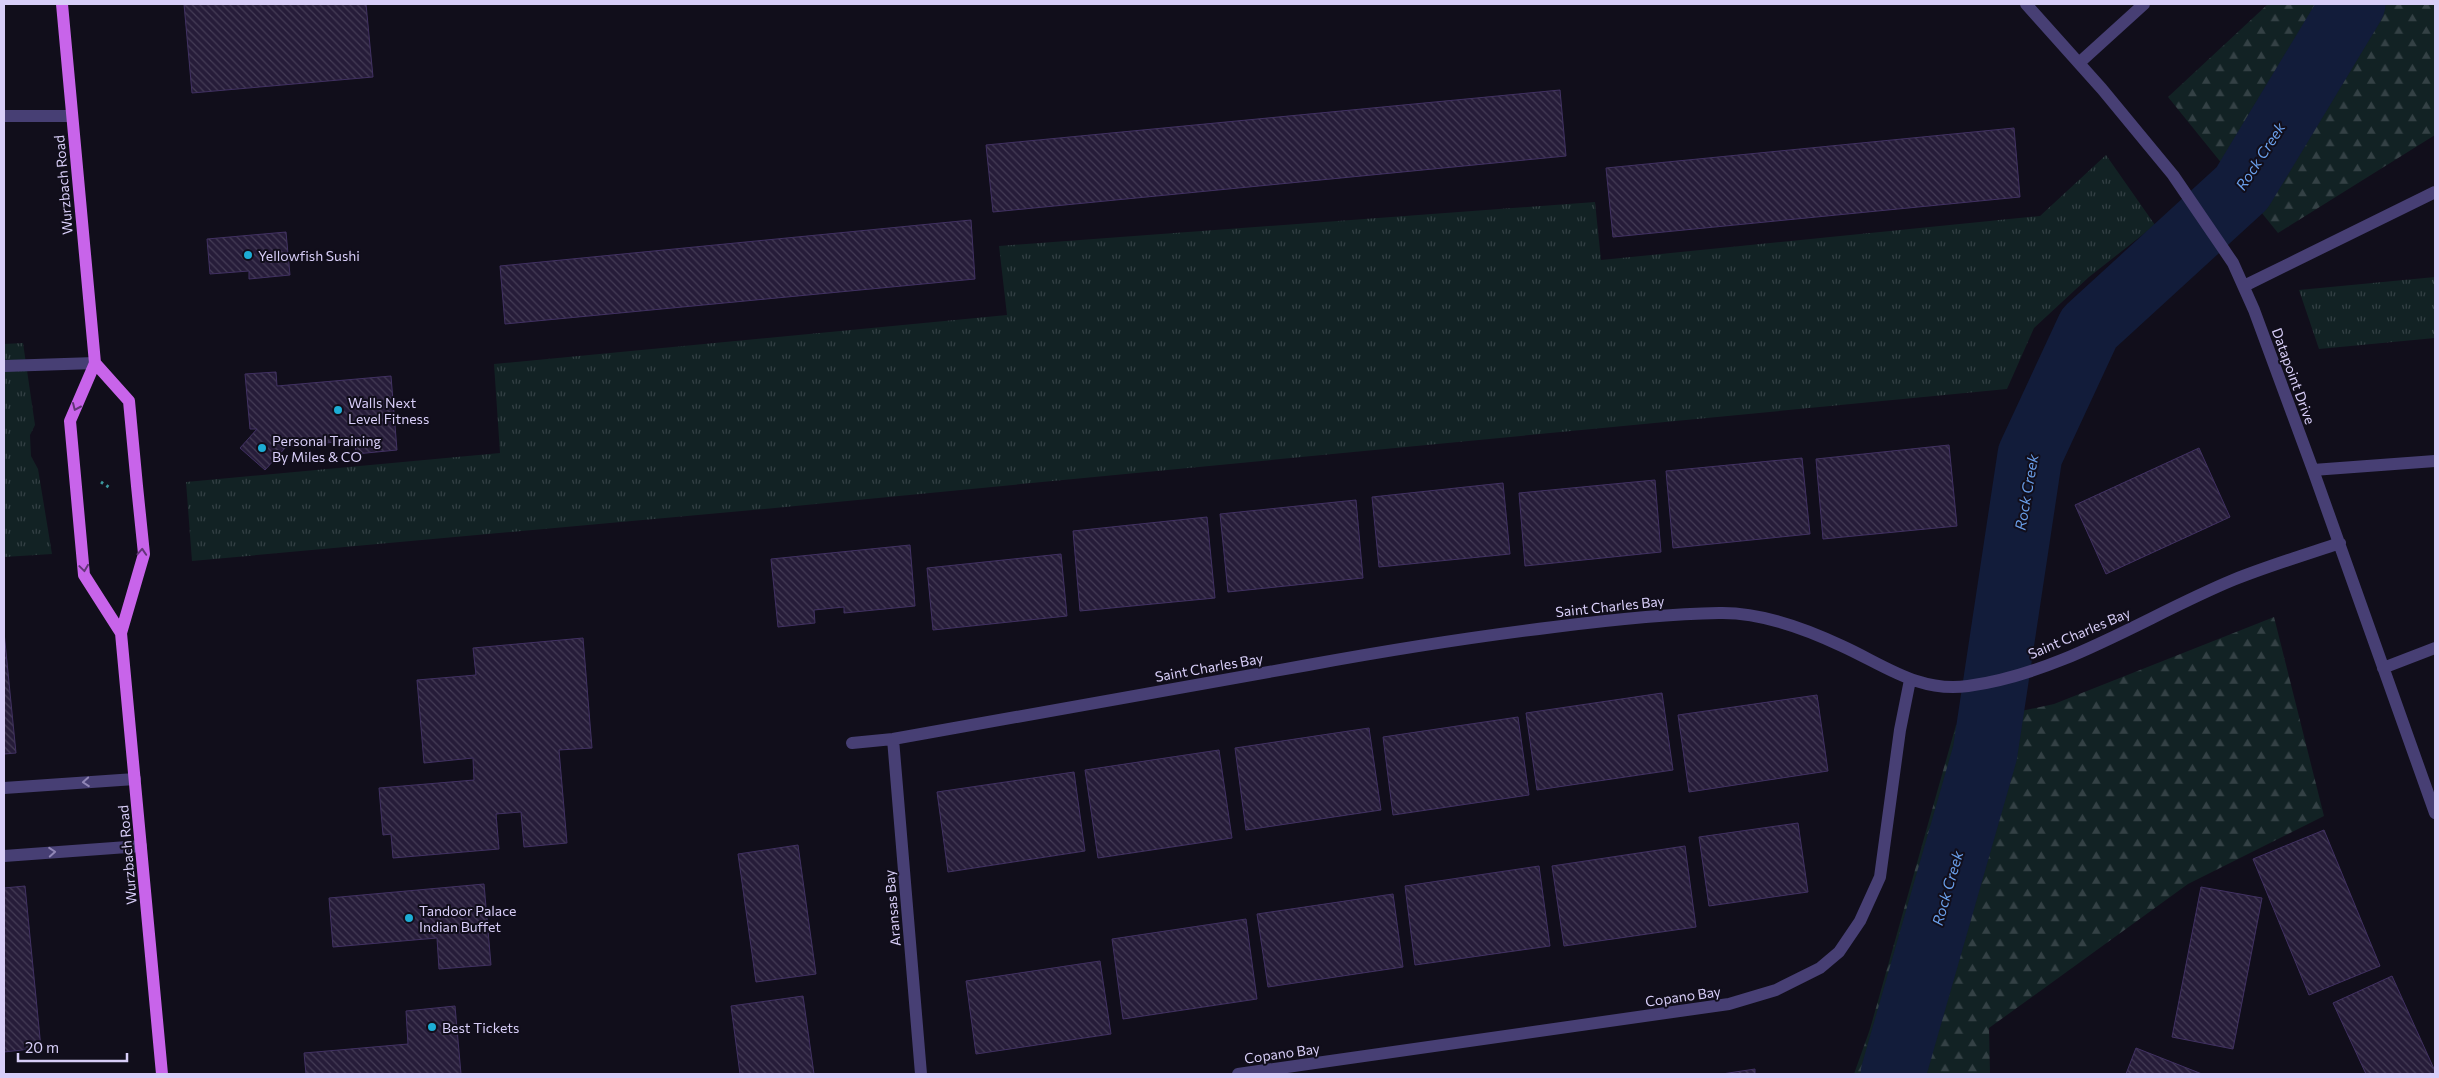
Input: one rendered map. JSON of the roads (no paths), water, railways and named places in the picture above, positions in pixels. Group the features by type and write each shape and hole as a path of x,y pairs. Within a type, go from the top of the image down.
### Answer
{"main road":[{"name":"Wurzbach Road","path":"62,4 95,362 70,421 84,575 121,633"},
{"name":"Wurzbach Road","path":"95,362 129,401 138,486 144,554 121,633 162,1074"}],"street":[{"name":"Datapoint Drive","path":"2026,4 2079,63 2173,175 2233,263 2244,286 2340,543 2435,813"},
{"path":"2079,63 2144,4"},
{"path":"4,116 72,116"},
{"path":"2244,286 2435,192"},
{"path":"4,366 95,362"},
{"path":"2313,470 2435,461"},
{"name":"Saint Charles Bay","path":"852,744 893,739 1441,641 1605,621 1724,612 1759,617 1793,625 1843,646 1910,680 1939,686 1966,686 2022,674 2057,662 2234,580 2340,543"},
{"path":"2383,668 2435,648"},
{"name":"Copano Bay","path":"1238,1074 1729,1004 1776,990 1820,968 1839,952 1854,928 1880,877 1900,730 1910,680"},
{"name":"Aransas Bay","path":"893,739 921,1074"},
{"path":"4,788 135,779"},
{"path":"4,856 141,846"}],"waterway":[{"name":"Rock Creek","path":"1893,1074 1985,753 2030,455 2089,328 2242,188 2353,4"}],"place":[{"name":"Yellowfish Sushi","path":"248,255"},
{"name":"Walls Next Level Fitness","path":"338,410"},
{"name":"Personal Training By Miles & CO","path":"262,448"},
{"name":"Tandoor Palace Indian Buffet","path":"409,918"},
{"name":"Best Tickets","path":"432,1027"}]}
